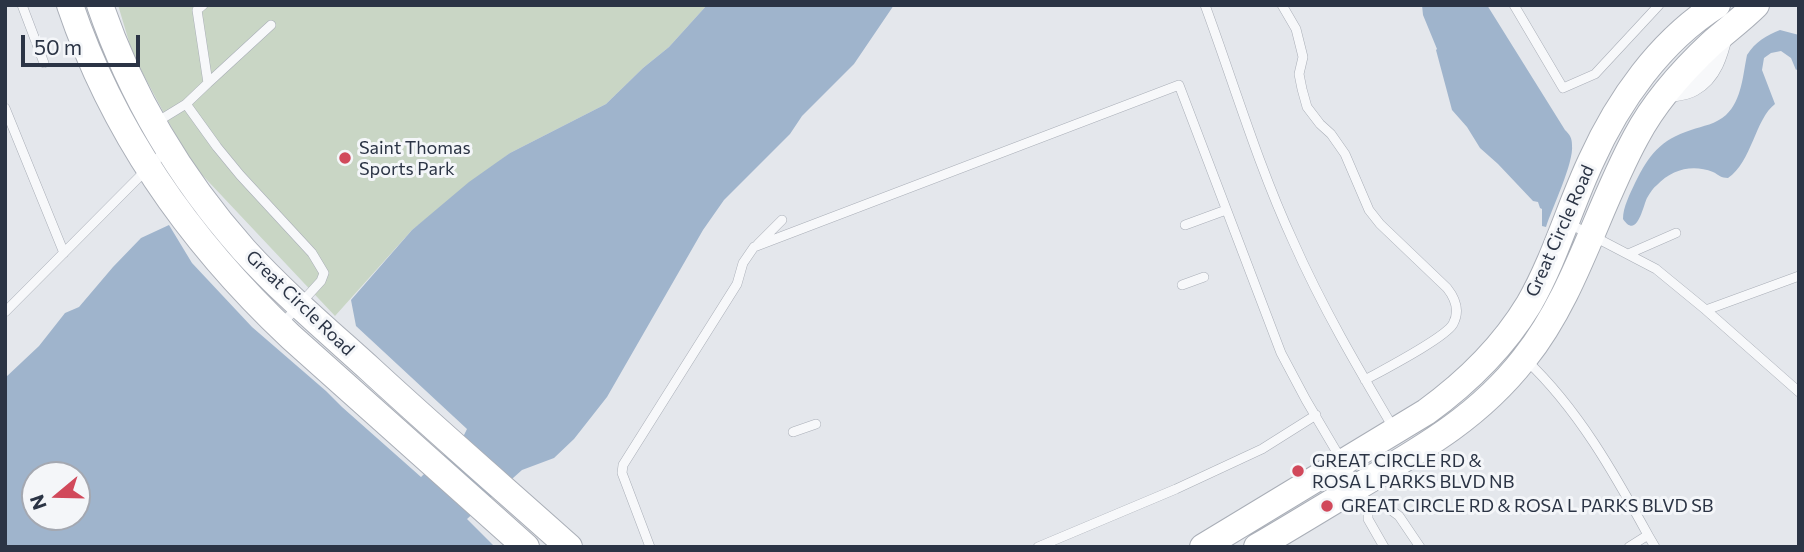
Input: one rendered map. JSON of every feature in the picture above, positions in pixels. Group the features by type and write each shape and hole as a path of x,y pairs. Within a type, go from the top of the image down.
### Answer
{"street":[{"name":"Great Circle Road","path":"70,5 120,122 168,198 230,275 280,326 526,547"},
{"name":"Great Circle Road","path":"100,5 127,74 167,148 209,208 244,250 299,306 569,547"},
{"name":"Great Circle Road","path":"1203,547 1344,463 1450,394 1494,351 1528,304 1542,279 1591,161 1615,114 1651,64 1716,5"},
{"name":"Great Circle Road","path":"1257,547 1363,496 1494,394 1534,367 1544,331 1568,288 1636,137 1664,94 1694,61 1756,5"}],"lane":[{"path":"22,5 44,63"},
{"path":"203,5 197,10 208,83"},
{"path":"1205,5 1291,238 1340,339 1395,431"},
{"path":"1282,5 1296,29 1301,48 1301,89 1307,107 1345,153 1369,210 1380,224 1447,288 1457,308 1456,316 1447,330 1365,380"},
{"path":"1514,5 1563,88 1595,74 1659,5"},
{"path":"153,124 186,104 271,25"},
{"path":"754,247 1179,85 1282,353 1363,496 1368,519 1384,547"},
{"path":"186,104 240,175 312,253 324,273 280,326"},
{"path":"5,108 64,253"},
{"path":"5,312 167,148"},
{"path":"1185,225 1226,210"},
{"path":"650,547 622,473 623,465 737,284 743,263 754,247 782,220"},
{"path":"1566,222 1656,269 1799,392"},
{"path":"1628,254 1676,233"},
{"path":"1706,310 1799,276"},
{"path":"1182,285 1204,277"},
{"path":"1534,367 1589,435 1655,547"},
{"path":"1038,547 1176,489 1262,449 1315,415"},
{"path":"793,432 816,424"},
{"path":"1363,496 1382,504 1399,516 1420,547"},
{"path":"1629,547 1648,535"}],"green space":[{"name":"Saint Thomas Sports Park","path":"118,5 707,5 669,47 606,104 510,153 412,230 335,316 190,162 133,55"}],"water":[{"path":"707,5 894,5 854,64 802,116 790,134 724,200 703,230 607,397 574,439 554,458 522,470 467,519 495,547 5,547 5,378 39,346 65,313 79,307 141,238 169,225 192,263 252,327 421,477 467,429 356,326 351,300 412,230 469,182 510,153 606,104 669,47"},
{"path":"1422,5 1487,5 1570,137 1570,163 1546,227 1542,226 1542,209 1538,202 1533,201 1480,148 1452,110 1437,49 1423,15"},
{"path":"1780,30 1799,35 1799,68 1796,70 1791,58 1781,51 1764,58 1762,70 1775,104 1768,111 1736,171 1728,178 1698,168 1683,169 1669,175 1650,192 1636,224 1628,224 1623,219 1625,205 1645,164 1671,139 1714,123 1726,115 1739,94 1747,55 1754,46"}],"place":[{"name":"Saint Thomas Sports Park","path":"345,158"},
{"name":"GREAT CIRCLE RD & ROSA L PARKS BLVD NB","path":"1298,471"},
{"name":"GREAT CIRCLE RD & ROSA L PARKS BLVD SB","path":"1327,506"}]}
